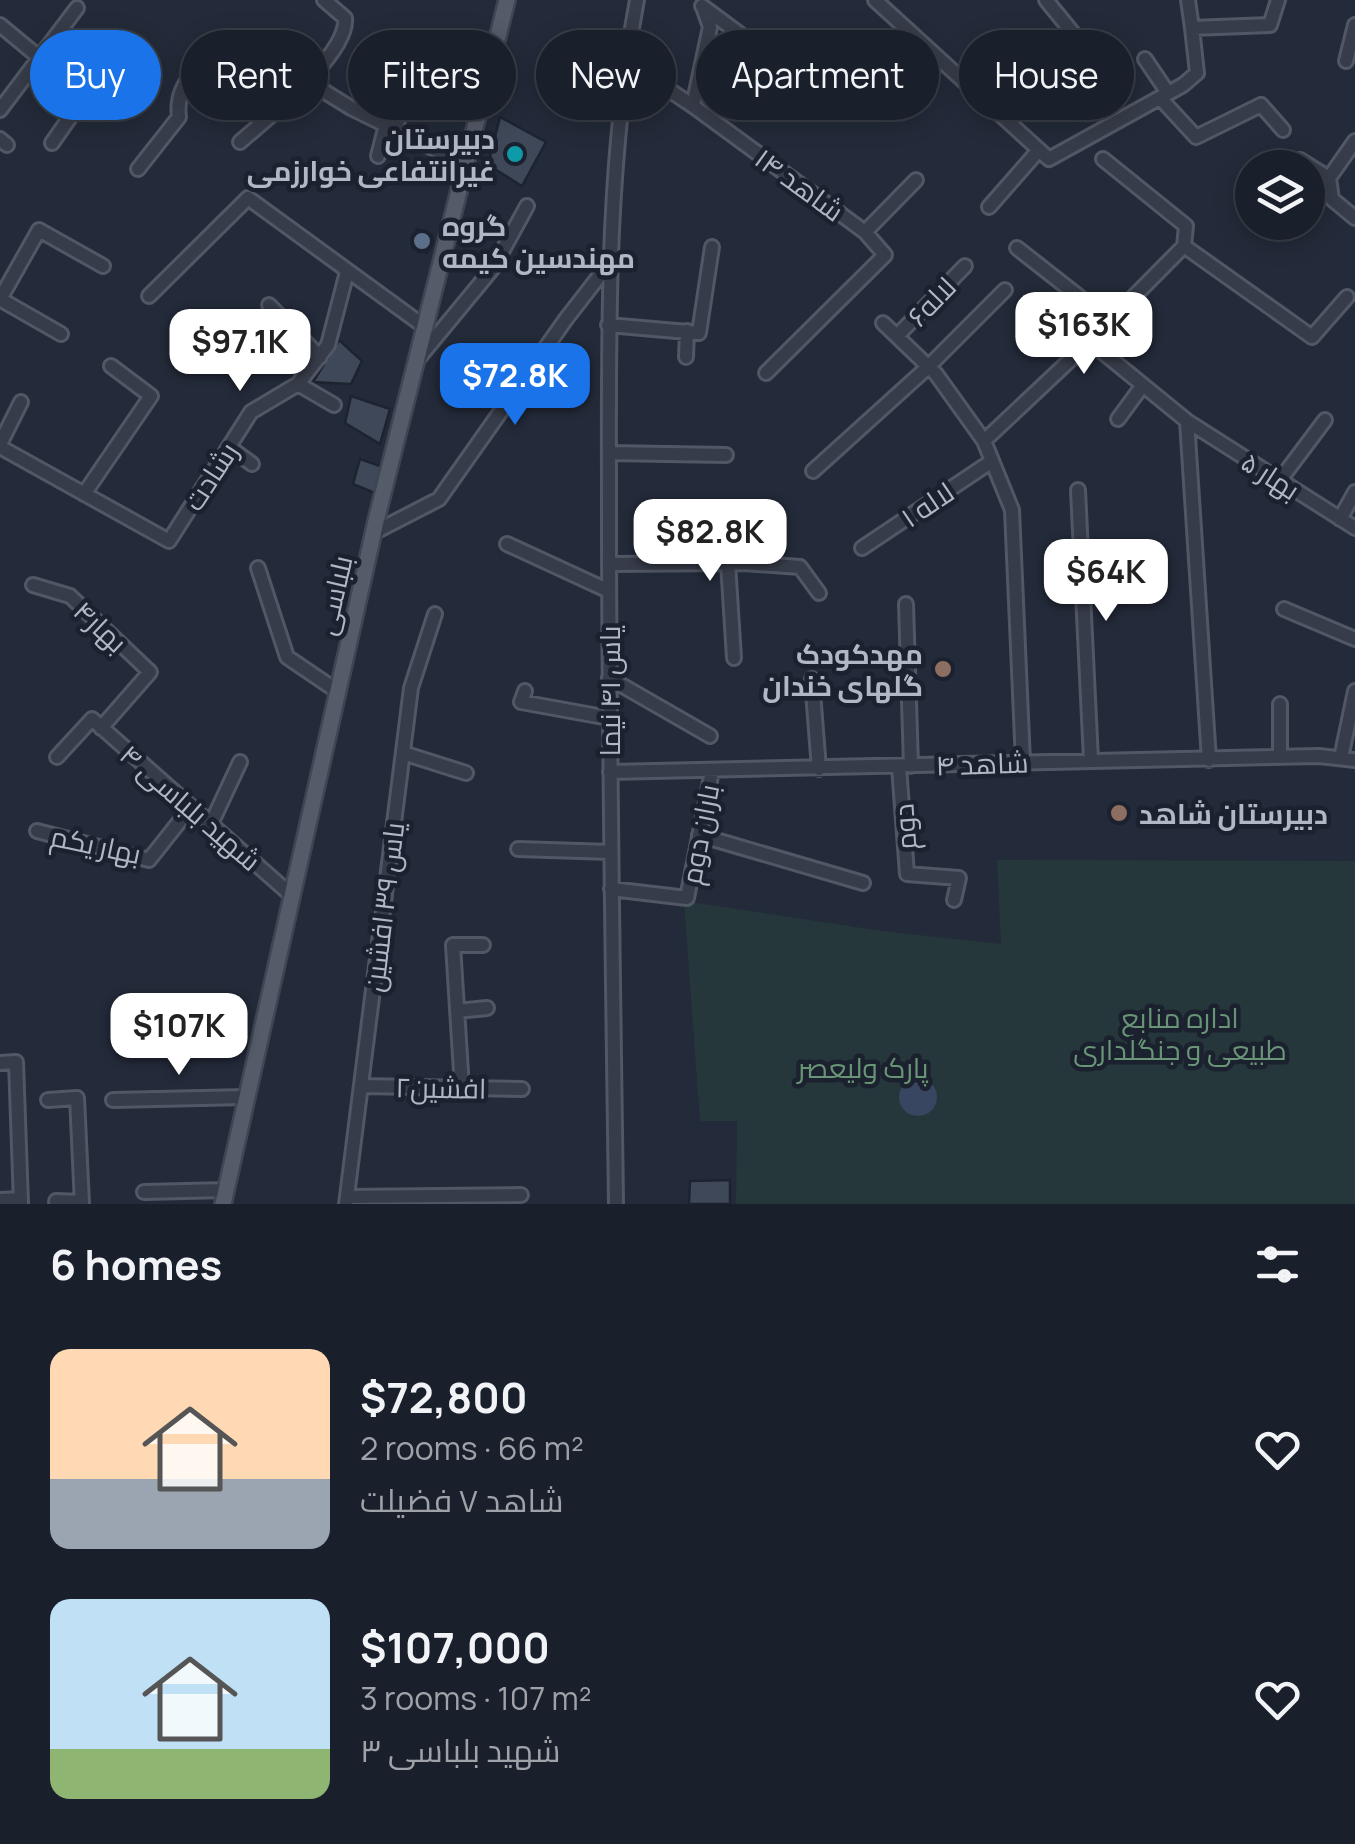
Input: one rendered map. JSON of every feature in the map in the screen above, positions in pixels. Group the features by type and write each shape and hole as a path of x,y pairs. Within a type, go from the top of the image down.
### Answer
{"main road":[{"name":"بلباسی","path":"224,1197 336,691 503,2"}],"street":[{"path":"324,0 346,18 346,26 328,53"},
{"name":"یاس ۴۱ نیما","path":"632,30 637,0"},
{"path":"875,0 906,30"},
{"path":"1046,0 1071,30"},
{"path":"939,61 1049,158 1164,96 1198,73 1188,0"},
{"path":"1192,28 1270,25 1278,0"},
{"path":"701,3 736,30"},
{"path":"693,106 710,27 701,3"},
{"path":"59,30 77,8"},
{"path":"0,25 30,49"},
{"path":"1346,61 1355,25"},
{"path":"1144,60 1164,96 1196,137 1261,105 1283,130"},
{"path":"0,110 30,67"},
{"path":"138,169 179,117 177,100 181,91"},
{"path":"328,93 466,164"},
{"name":"شاهد ۱۴","path":"676,95 865,232 916,180"},
{"path":"52,143 70,120"},
{"path":"240,142 265,120"},
{"path":"378,156 394,120"},
{"name":"یاس ۴۱ نیما","path":"616,1204 608,678 608,265 621,120"},
{"path":"1355,142 1329,178 1332,199 1355,218"},
{"path":"989,207 1039,150"},
{"path":"984,441 1184,246 1186,226 1102,159"},
{"path":"1325,176 1329,178"},
{"path":"149,296 248,198 424,327"},
{"path":"416,362 494,268 527,206"},
{"path":"60,334 0,299 39,230 103,266"},
{"path":"766,373 885,254 865,232"},
{"path":"1184,246 1312,336 1348,297"},
{"path":"608,325 699,332 712,248"},
{"path":"1018,248 1110,321"},
{"path":"373,533 439,499 608,265"},
{"name":"لاله۶","path":"897,336 965,266"},
{"name":"رشادت","path":"84,494 169,541 251,412 298,384 328,346 348,272"},
{"path":"813,471 928,367 1005,290"},
{"path":"269,305 320,356"},
{"path":"883,323 928,367 984,441 1012,510 1023,762"},
{"path":"686,358 687,332"},
{"name":"بهار ۵","path":"1086,345 1100,350 1188,422 1355,528"},
{"path":"22,402 0,445 84,494 151,396 111,366"},
{"path":"298,384 334,406"},
{"path":"1118,420 1142,385"},
{"path":"1280,480 1324,420"},
{"path":"1188,422 1209,760"},
{"path":"229,447 252,464"},
{"path":"608,453 726,455"},
{"name":"لاله ۱","path":"862,548 992,460"},
{"path":"1078,490 1090,760"},
{"path":"1340,519 1355,492"},
{"path":"507,544 609,591"},
{"path":"728,563 734,658"},
{"path":"608,564 800,567 818,593"},
{"path":"258,568 287,657 336,691"},
{"name":"بهار۴","path":"33,585 70,596 150,672 97,724"},
{"path":"905,766 906,604"},
{"path":"1284,609 1355,639"},
{"name":"یاس ۳۹ افشین","path":"347,1200 412,688 435,614"},
{"path":"608,678 710,736"},
{"path":"812,679 819,770"},
{"path":"525,691 521,702 609,718"},
{"path":"1348,759 1355,691"},
{"path":"1280,704 1280,757"},
{"path":"56,757 97,724"},
{"name":"شهید بلباسی ۴","path":"97,724 290,894"},
{"path":"403,753 466,773"},
{"name":"شاهد ۴","path":"610,772 819,770 1090,760 1348,759"},
{"path":"210,824 240,762"},
{"name":"دوم","path":"905,766 908,874 958,878 954,900"},
{"name":"باران دوم","path":"611,888 687,898 712,770"},
{"name":"بهار یکم","path":"37,831 149,860 191,807"},
{"path":"699,835 863,883"},
{"path":"518,848 611,852"},
{"path":"462,1088 453,945 484,945"},
{"path":"457,1011 487,1008"},
{"path":"0,1063 16,1062 21,1202 0,1200"},
{"name":"افشین۲","path":"361,1086 522,1088"},
{"path":"114,1100 246,1097"},
{"path":"48,1100 78,1098 82,1203 56,1201"},
{"path":"144,1192 224,1197"},
{"path":"347,1200 522,1195"}],"green space":[{"path":"997,860 1355,861 1355,1204 736,1204 737,1121 700,1121 684,901 882,931 1001,944"}],"water":[{"path":"918,1078 932,1083 937,1097 932,1111 918,1116 904,1111 899,1097 904,1083"}],"building":[{"name":"دبیرستان غیرانتفاعی خوارزمی","path":"499,120 546,142 522,186 488,165"},
{"name":"گروه مهندسین کیمه","path":"417,229 432,235 427,253 412,248"},
{"path":"339,340 362,361 351,384 313,382"},
{"path":"351,396 390,409 380,444 345,423"},
{"path":"360,459 383,467 377,494 353,484"},
{"path":"730,1180 730,1204 689,1204 690,1181"}],"place":[{"name":"دبیرستان غیرانتفاعی خوارزمی","path":"515,154"},
{"name":"گروه مهندسین کیمه","path":"422,241"},
{"name":"مهدکودک گلهای خندان","path":"943,669"},
{"name":"دبیرستان شاهد","path":"1119,813"}],"park label":[{"name":"اداره منابع طبیعی و جنگلداری","path":"1180,1033"},
{"name":"پارک ولیعصر","path":"863,1067"}]}
